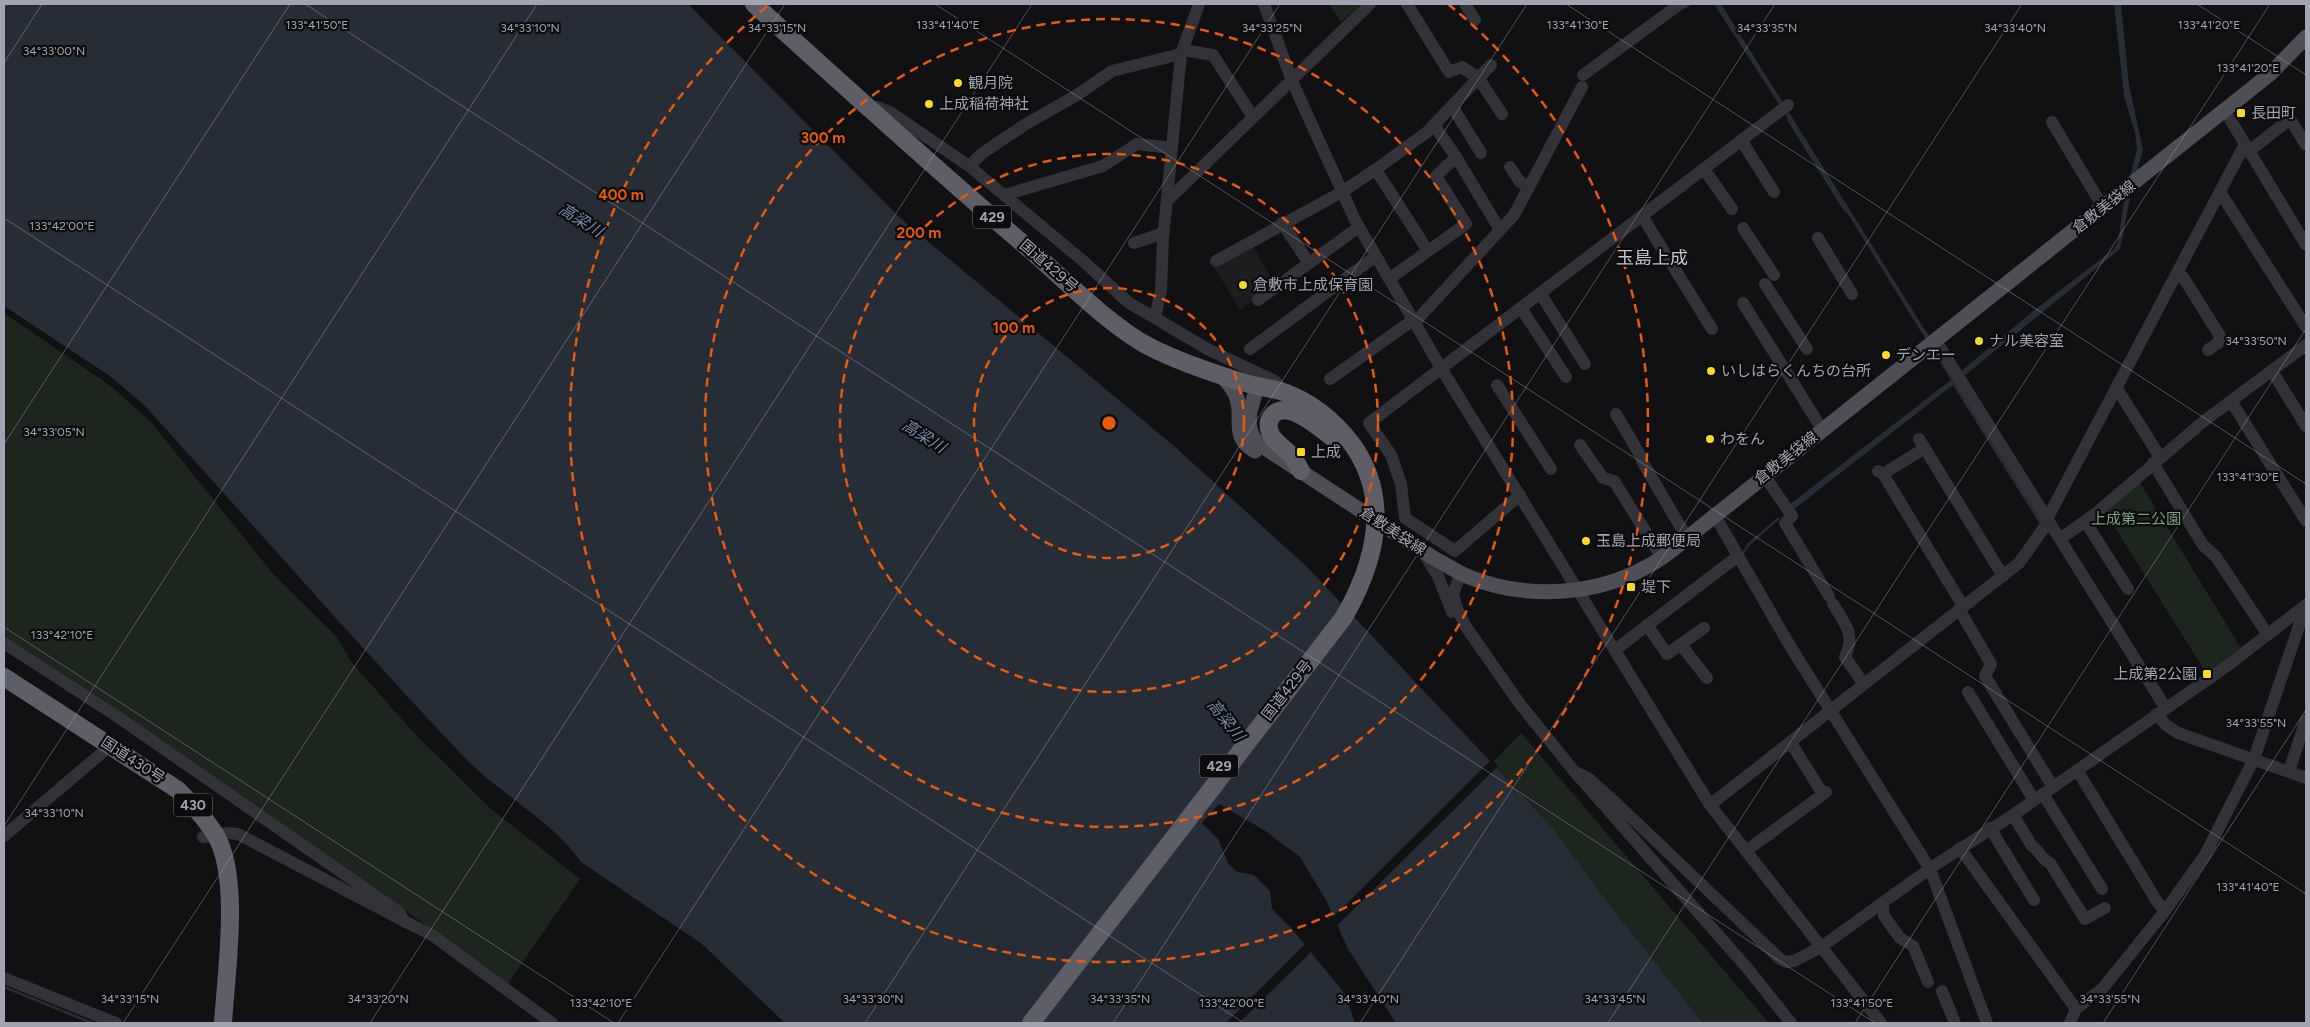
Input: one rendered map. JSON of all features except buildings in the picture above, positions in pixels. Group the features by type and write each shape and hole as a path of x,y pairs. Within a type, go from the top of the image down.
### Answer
{"highway":[{"name":"国道429号","path":"754,4 868,107 1114,322 1146,345 1178,360 1258,387 1284,392 1317,410 1342,433 1362,461 1376,529 1362,583 1344,617 1031,1023"},
{"name":"国道429号","path":"1021,1023 1337,612 1354,580 1361,561 1367,492 1346,453 1334,439 1301,410 1258,387"},
{"path":"1302,471 1292,456 1269,432 1268,424 1274,414 1280,410 1298,413 1334,439"},
{"name":"国道430号","path":"4,677 106,749 175,802 210,836 228,872 231,897 223,1023"},
{"name":"国道430号","path":"4,687 106,749"},
{"name":"国道430号","path":"210,836 218,888 213,1023"}],"main road":[{"name":"倉敷美袋線","path":"1258,387 1251,403 1250,420 1253,437 1265,448 1422,551 1461,573 1485,582 1512,588 1541,591 1577,590 1612,582 1633,574 1662,558 1714,514 1936,341 2270,74 2306,36"},
{"path":"1222,376 1236,395 1239,403 1238,429 1243,439 1250,448 1262,454 1285,460"}],"street":[{"path":"1155,318 1161,290 1164,233 1182,52 1199,4"},
{"path":"1264,4 1292,81 1359,227 1517,498 1577,590 1710,805 1817,948 1880,1023"},
{"path":"1167,201 1370,4"},
{"path":"1407,4 1449,72 1462,67 1479,79 1502,114"},
{"path":"1465,4 1475,20"},
{"path":"1330,379 1414,322 1498,227 1514,215 1526,186 1582,81 1680,4"},
{"path":"969,166 984,152 1077,95 1112,71 1182,52 1213,56 1253,117"},
{"path":"1216,260 1342,192 1376,170 1434,125 1491,65"},
{"path":"1517,498 1455,551 1405,518 1401,484 1391,455 1369,423 1788,105"},
{"path":"1452,106 1481,153"},
{"path":"868,107 878,107 890,112 969,166 1129,303 1210,350 1275,381 1284,392"},
{"path":"2224,111 2306,245"},
{"path":"1710,805 2026,556 2047,524 2116,387 2220,192 2246,149 2290,119 2306,145"},
{"path":"2052,122 2103,207"},
{"path":"1434,125 1456,157 1498,227"},
{"path":"1741,140 1774,192"},
{"path":"1004,195 1103,166 1137,144 1172,148"},
{"path":"1389,279 1466,224 1436,176 1456,157"},
{"path":"1510,168 1526,186"},
{"path":"1704,169 1732,209"},
{"path":"1376,170 1428,252"},
{"path":"2220,192 2306,327"},
{"path":"1642,216 1712,329"},
{"path":"1282,223 1309,263"},
{"path":"1258,300 1359,227"},
{"path":"1743,228 1807,349"},
{"path":"1134,243 1164,233"},
{"path":"1818,238 1852,294"},
{"path":"1250,349 1376,256"},
{"path":"2177,273 2183,277 2220,336 2218,343 2208,350"},
{"path":"1540,293 1585,364"},
{"path":"1743,303 1822,429"},
{"path":"1521,308 1566,377"},
{"path":"1936,341 2047,524 2060,539 2160,711 2166,725 2178,732 2255,755 2290,769 2306,778"},
{"path":"2060,539 2156,460 2306,345"},
{"path":"2272,371 2306,426"},
{"path":"1497,385 1551,469"},
{"path":"2116,387 2203,545 2216,556 2268,635"},
{"path":"2231,401 2306,521"},
{"path":"1616,414 1687,538"},
{"path":"1580,444 1603,478 1614,481 1662,558"},
{"path":"2003,576 1922,444 1880,472 1961,608 1991,664 1985,676 2043,794"},
{"path":"1764,475 1792,516 1785,523 1849,631 1852,644 1845,657 1863,683"},
{"path":"1714,514 1780,630 1834,708 1933,867 1987,1023"},
{"path":"2084,521 2128,589"},
{"path":"1422,551 1438,576 1448,605 1462,628 1482,649"},
{"path":"1614,650 1738,556"},
{"path":"1461,573 1454,594 1456,606 1466,626 1520,704 1574,771 1748,969 1791,1023"},
{"path":"1574,771 1588,778 1616,803 1780,959 1786,962 1794,961 1817,948 1884,903 1990,828 2013,815 2268,635 2306,605"},
{"path":"2070,1023 2076,1009 2103,988 2165,911 2205,855 2255,755 2306,605"},
{"path":"1647,625 1666,654 1704,628"},
{"path":"4,643 118,717 399,912 404,921"},
{"path":"1681,645 1707,678"},
{"path":"1968,692 2043,794 2102,889"},
{"path":"2290,769 2306,724"},
{"path":"1746,851 1825,793 1791,743"},
{"path":"4,836 106,749"},
{"path":"2076,770 2158,903 2165,911"},
{"path":"2013,815 2032,846 2038,849 2044,860 2050,863 2085,919 2105,908"},
{"path":"1990,828 2034,900"},
{"path":"210,836 238,834 432,935 552,1023"},
{"path":"1960,848 2076,1009"},
{"path":"1884,903 1884,916 1900,938 1913,946 1928,982"},
{"path":"4,978 116,1023"},
{"path":"1942,991 1956,1023"}],"shaded area":[{"path":"1251,243 1275,285 1240,310 1214,267"}],"green space":[{"path":"1329,4 1361,4 1341,22"},
{"path":"4,313 112,387 151,422 274,575 336,636 352,663 415,734 490,808 580,879 507,985 390,899 4,636"},
{"name":"上成第二公園","path":"2139,481 2242,650 2206,673 2104,510"},
{"path":"1521,733 1769,1023 1703,1023 1609,904 1553,828 1492,763"}],"water":[{"name":"高梁川","path":"4,4 688,4 901,219 1174,446 1307,567 1553,828 1609,904 1703,1023 1396,1023 1348,949 1326,900 1300,857 1264,830 1219,804 1202,823 1218,839 1228,863 1237,872 1254,875 1270,891 1272,909 1291,928 1345,994 1355,1023 785,1023 702,944 581,862 555,833 477,770 382,669 144,405 110,376 4,306"},
{"path":"1714,4 1721,4 1925,330 1959,373 2032,312 2114,249 2118,242 2124,201 2137,149 2135,133 2124,96 2114,4 2121,4 2129,85 2143,150 2130,198 2120,249 1958,381 2044,521 2041,526 1953,385 1793,510 1789,505 1951,380 1787,120 1788,118"}],"pier":[{"path":"1492,759 1498,766 1336,927 1332,918"},
{"path":"1306,943 1312,951 1239,1023 1226,1023"}],"waterway":[{"path":"1684,8 1690,4"},
{"path":"1743,553 1749,544 1778,519"},
{"path":"4,987 92,1023"}],"place":[{"name":"観月院","path":"958,83"},
{"name":"上成稲荷神社","path":"929,104"},
{"name":"長田町","path":"2241,113"},
{"name":"倉敷市上成保育園","path":"1243,285"},
{"name":"ナル美容室","path":"1979,341"},
{"name":"デンエー","path":"1886,355"},
{"name":"いしはらくんちの台所","path":"1711,371"},
{"name":"わをん","path":"1710,439"},
{"name":"上成","path":"1301,452"},
{"name":"玉島上成郵便局","path":"1586,541"},
{"name":"堤下","path":"1631,587"},
{"name":"上成第2公園","path":"2207,674"}],"district":[{"name":"玉島上成","path":"1652,258"}]}
